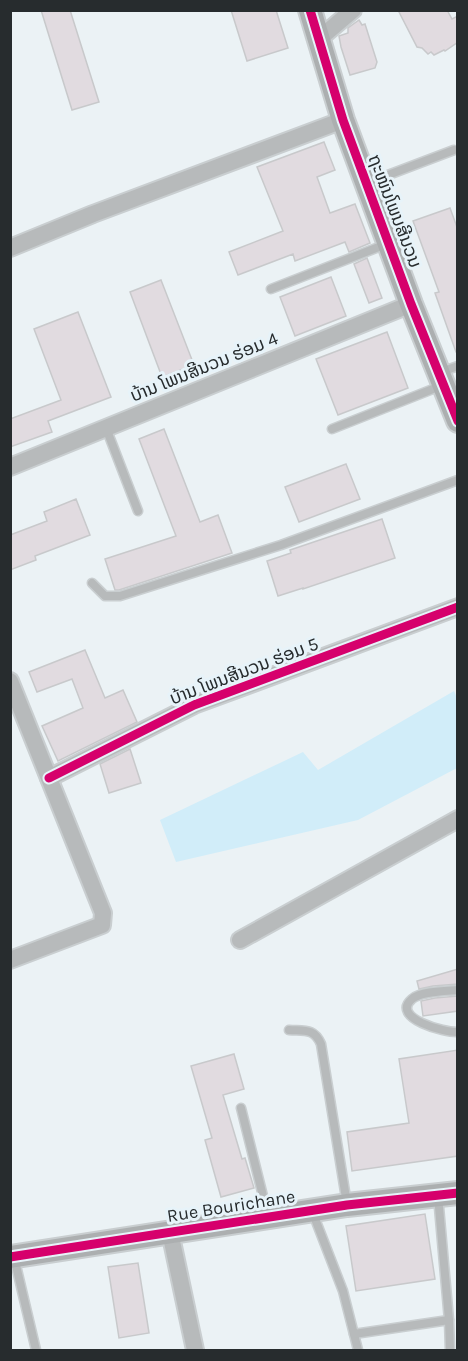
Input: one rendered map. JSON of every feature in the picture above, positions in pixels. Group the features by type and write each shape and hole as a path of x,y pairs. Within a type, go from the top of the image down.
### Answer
{"street":[{"name":"ຖະໜົນໂພນສີນວນ","path":"310,10 343,120 411,304 446,375 458,421"},
{"path":"319,39 353,10"},
{"path":"10,248 93,214 343,120"},
{"name":"ບ້ານ ໂພນສີນວນ ຮ່ອມ 4","path":"10,467 411,304"},
{"name":"ບ້ານ ໂພນສີນວນ ຮ່ອມ 5","path":"49,778 194,705 458,607"},
{"path":"10,681 103,913 102,926 10,960"},
{"path":"240,940 458,819"},
{"name":"Rue Bourichane","path":"12,1257 347,1204 448,1194"},
{"path":"170,1232 195,1350"}],"lane":[{"path":"366,183 454,150"},
{"path":"271,289 389,243"},
{"path":"332,429 446,375"},
{"path":"106,428 138,511"},
{"path":"92,583 105,596 120,596 281,545 458,480"},
{"path":"458,990 419,995 410,1000 407,1007 409,1015 417,1022 450,1033 458,1032"},
{"path":"289,1030 311,1032 317,1036 321,1044 347,1204"},
{"path":"241,1108 268,1217"},
{"path":"448,1194 450,1350"},
{"path":"312,1210 343,1291 358,1350"},
{"path":"12,1257 36,1350"},
{"path":"354,1334 449,1320"}],"shaded area":[{"path":"454,691 457,698 457,768 358,820 176,862 160,820 303,752 318,770"}],"building":[{"path":"41,10 70,10 99,102 72,110"},
{"path":"231,10 276,10 288,48 247,61"},
{"path":"398,10 447,10 452,19 458,16 458,42 445,51 434,55 431,52 428,54 422,48 417,47"},
{"path":"359,20 362,25 365,24 377,62 375,68 350,75 339,36 348,33 348,28"},
{"path":"324,142 335,170 317,177 330,213 355,204 370,243 349,252 345,242 295,261 293,254 238,275 229,252 283,231 257,167"},
{"path":"450,208 458,230 458,352 456,352 435,293 439,292 413,221"},
{"path":"367,258 382,298 369,303 354,264"},
{"path":"331,277 346,316 295,336 280,297"},
{"path":"161,280 194,365 162,377 130,292"},
{"path":"78,312 111,397 48,421 52,432 10,447 10,419 61,400 34,329"},
{"path":"387,332 408,388 338,415 316,359"},
{"path":"164,429 200,522 218,515 232,553 115,590 105,559 176,536 139,439"},
{"path":"346,464 360,499 299,522 285,487"},
{"path":"76,499 90,535 35,556 36,560 10,570 10,535 47,521 44,512"},
{"path":"382,519 395,558 278,596 267,561 291,553 290,550"},
{"path":"85,650 105,698 123,690 137,722 58,761 42,726 83,708 72,679 37,692 29,672"},
{"path":"130,749 141,783 109,793 100,764"},
{"path":"458,969 458,984 419,989 417,981"},
{"path":"458,996 458,1011 423,1016 421,1001"},
{"path":"458,1050 458,1156 352,1171 347,1132 409,1123 399,1059"},
{"path":"234,1054 244,1089 223,1095 242,1159 245,1158 254,1188 221,1197 205,1140 212,1138 191,1066"},
{"path":"425,1214 435,1279 356,1291 346,1226"},
{"path":"138,1263 149,1333 119,1338 108,1267"}],"cycle path":[{"path":"310,10 343,120 411,304 458,421"},
{"path":"49,778 194,705 458,607"},
{"path":"10,1257 347,1205 458,1193"}]}
